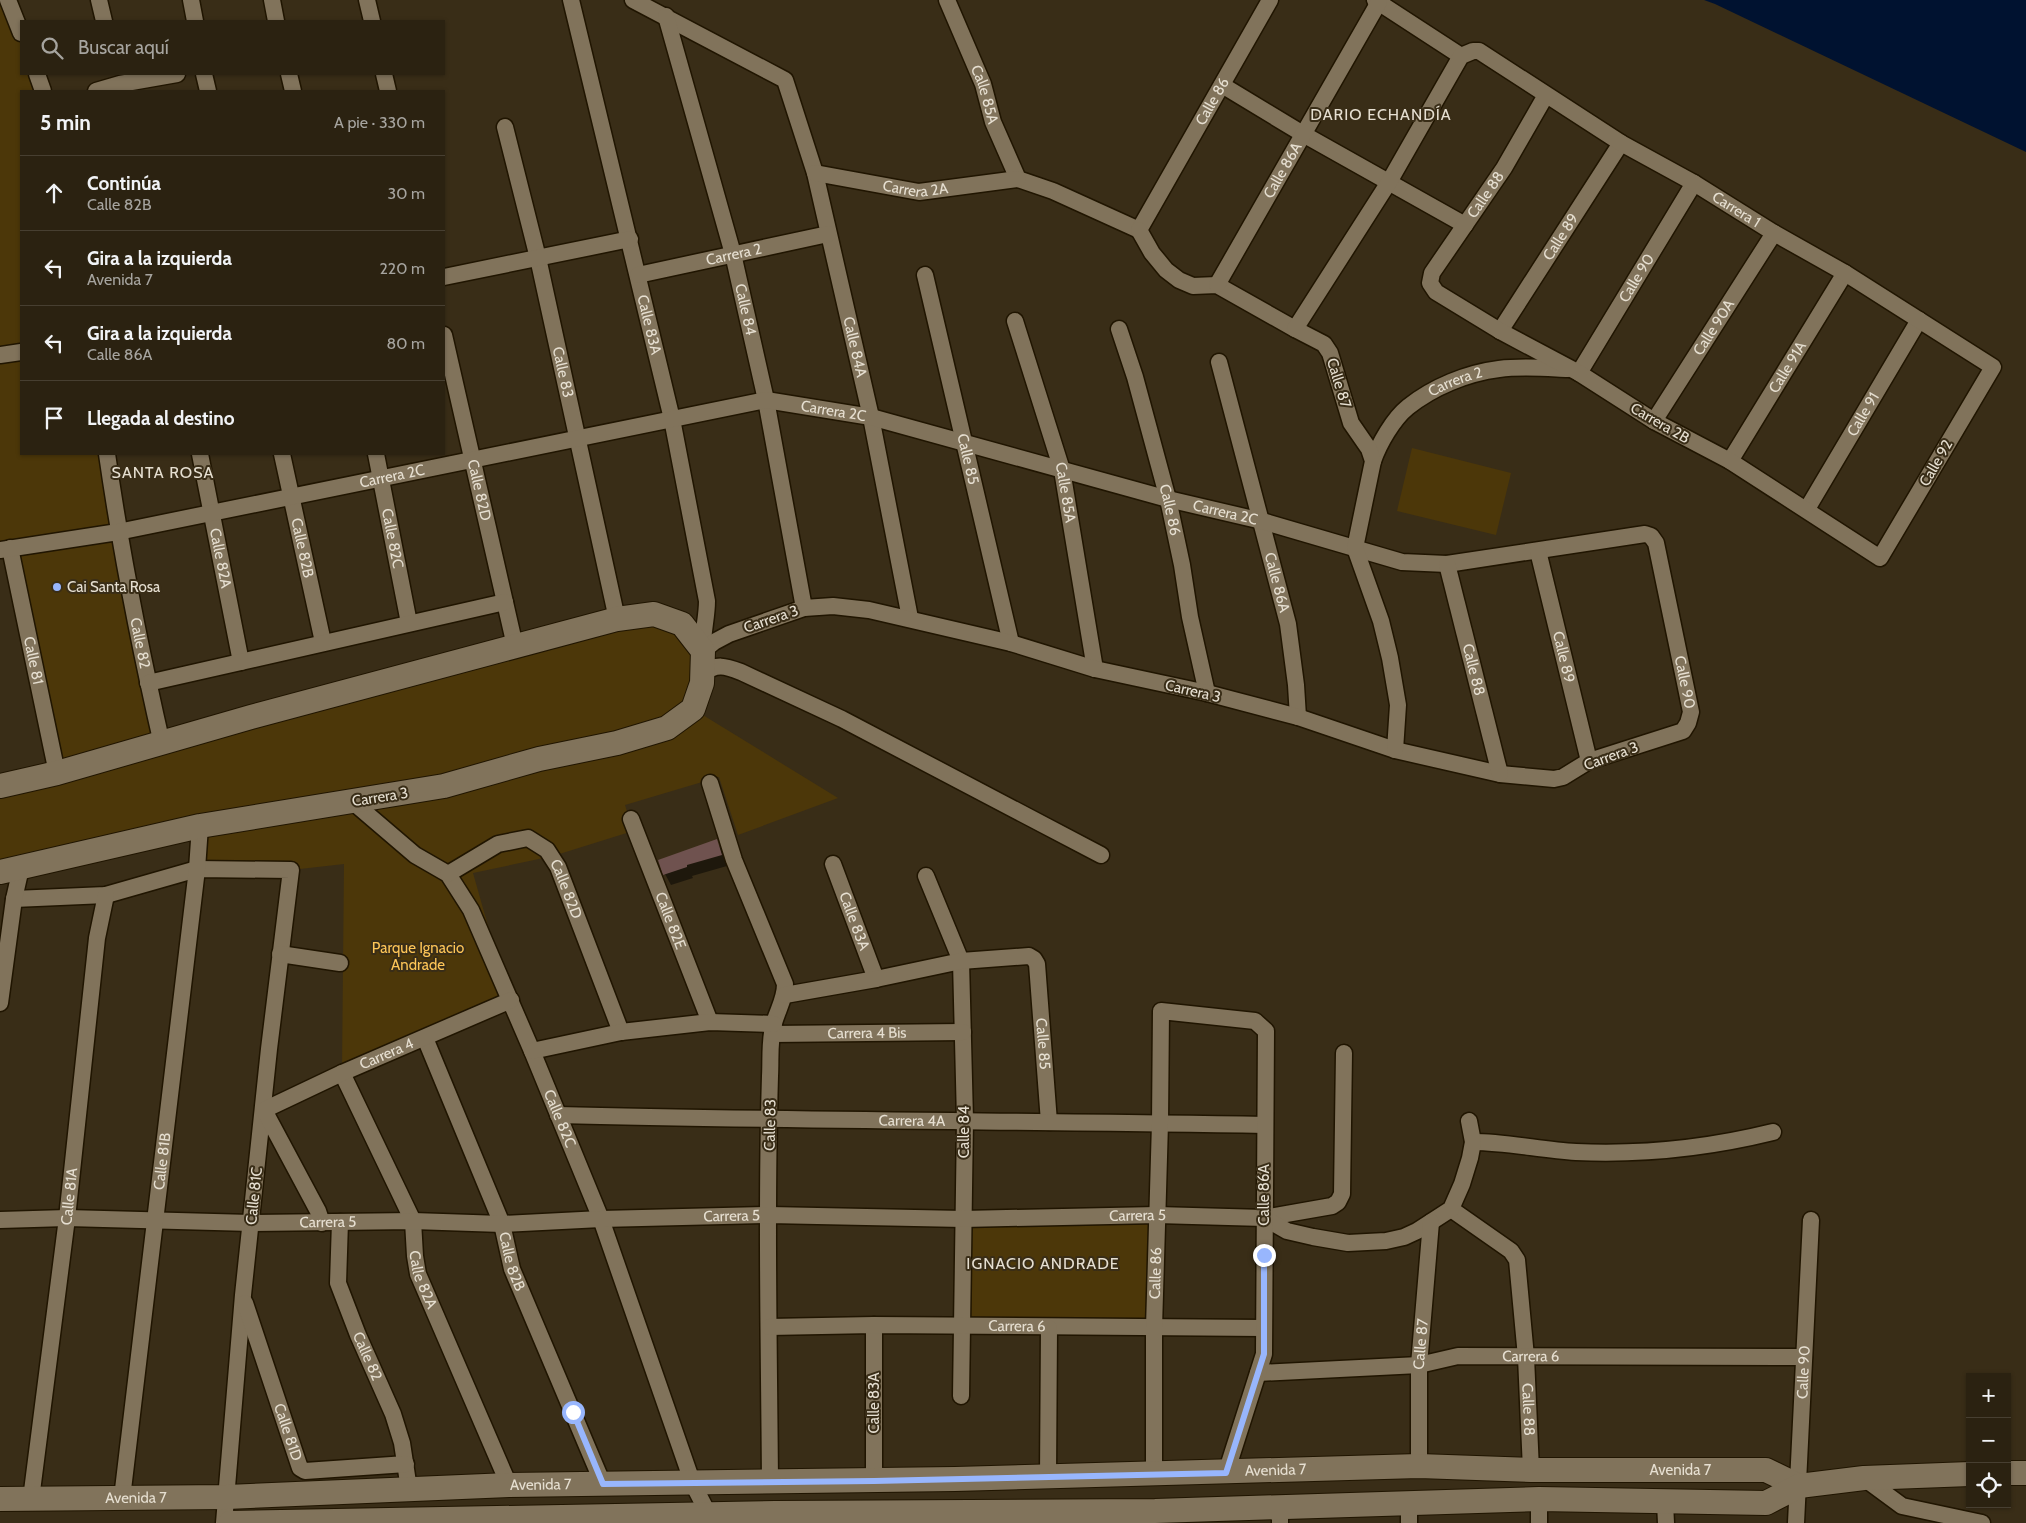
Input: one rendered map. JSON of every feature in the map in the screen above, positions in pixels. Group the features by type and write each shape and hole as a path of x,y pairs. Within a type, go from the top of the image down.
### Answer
{"main road":[{"path":"0,786 57,773 617,619 654,614 682,624 702,663"},
{"name":"Carrera 3","path":"11,870 200,826 444,786 539,759 617,743 667,728 694,709 702,683 702,663"},
{"name":"Avenida 7","path":"0,1499 227,1497 509,1485 874,1481 1226,1473 1420,1466 1531,1470 1766,1470 1799,1486"},
{"path":"2011,1473 2026,1473"},
{"path":"230,1523 1280,1515 1409,1512 1539,1499 1665,1513 1766,1503 1799,1486 1864,1478 1966,1474"}],"street":[{"path":"8,0 20,30"},
{"path":"99,0 104,20"},
{"path":"191,0 195,20"},
{"path":"272,0 276,20"},
{"path":"367,0 372,20"},
{"name":"Calle 83A","path":"571,0 672,419 706,601 707,616 702,635 702,663"},
{"path":"633,0 666,16"},
{"name":"Calle 85A","path":"947,0 983,84 994,122 1018,179"},
{"name":"Calle 86","path":"1139,230 1270,0"},
{"path":"1018,179 1053,191 1139,230 1152,254 1166,270 1179,280 1193,286 1217,285 1295,329 1389,182 1461,56 1377,1"},
{"name":"Calle 86A","path":"1217,285 1377,1"},
{"name":"Calle 84A","path":"666,16 785,80 815,172 871,418 910,618"},
{"name":"Calle 84","path":"666,16 733,254 766,400 804,608"},
{"name":"Carrera 1","path":"1461,56 1473,51 1479,51 1621,143 1694,183 1774,233 1845,273 1992,367"},
{"path":"37,75 43,90"},
{"path":"99,90 120,83 171,75"},
{"path":"204,75 208,90"},
{"path":"289,75 293,90"},
{"path":"384,75 388,90"},
{"path":"1222,85 1303,134 1465,225"},
{"name":"Calle 88","path":"1436,292 1430,284 1432,273 1504,168 1546,95"},
{"name":"Calle 83","path":"505,126 538,258 617,619"},
{"name":"Calle 89","path":"1500,331 1621,143"},
{"name":"Carrera 2A","path":"815,172 919,192 1018,179"},
{"name":"Calle 90","path":"1576,371 1694,183"},
{"name":"Calle 90A","path":"1654,421 1774,233"},
{"name":"Carrera 2","path":"638,275 828,234"},
{"path":"445,277 630,239"},
{"name":"Calle 91A","path":"1730,461 1845,273"},
{"name":"Calle 85","path":"925,275 1012,643"},
{"name":"Carrera 2B","path":"1436,292 1500,331 1576,371 1654,421 1730,461 1807,509 1880,558"},
{"name":"Calle 91","path":"1807,509 1920,320"},
{"name":"Calle 85A","path":"1015,321 1062,470 1096,669"},
{"name":"Calle 86","path":"1119,329 1135,377 1168,499 1182,565 1190,617 1207,693"},
{"name":"Calle 87","path":"1295,329 1324,344 1330,352 1351,422 1369,450 1373,461"},
{"name":"Calle 82D","path":"445,339 515,646"},
{"path":"0,355 20,352"},
{"name":"Calle 86A","path":"1219,362 1288,624 1298,717"},
{"name":"Calle 92","path":"1880,558 1992,367"},
{"name":"Carrera 2","path":"1373,461 1380,441 1406,408 1446,384 1470,375 1499,369 1576,371"},
{"name":"Carrera 2C","path":"5,549 118,532 766,400 871,418 1168,499 1262,521 1402,562 1447,564 1538,552 1645,534 1651,536 1656,543"},
{"name":"Calle 82","path":"107,455 118,532 162,744"},
{"name":"Calle 82A","path":"200,455 241,662"},
{"name":"Calle 82B","path":"282,455 323,642"},
{"name":"Calle 82C","path":"376,455 409,623"},
{"path":"1373,461 1355,548 1390,658 1398,705 1395,750"},
{"name":"Calle 90","path":"1656,543 1691,712 1688,723 1683,731"},
{"name":"Calle 81","path":"5,549 57,773"},
{"name":"Calle 89","path":"1538,552 1590,761"},
{"name":"Calle 88","path":"1447,564 1500,774"},
{"path":"148,683 505,602"},
{"name":"Carrera 3","path":"702,663 714,642 728,634 804,608 842,607 910,618 1012,643 1096,669 1207,693 1298,717 1395,750 1500,774 1563,777 1590,761 1683,731"},
{"path":"702,663 711,667 724,666 741,672 842,720 1101,855"},
{"name":"Calle 83","path":"710,784 734,860 785,984 784,995 773,1029 770,1120 770,1482"},
{"name":"Calle 82C","path":"353,802 415,855 448,874 471,910 511,1000 601,1219 693,1484"},
{"name":"Calle 82E","path":"631,818 710,1022"},
{"name":"Calle 81B","path":"122,1498 197,869 200,826"},
{"name":"Calle 82D","path":"448,874 498,844 528,838 547,850 558,867 621,1032"},
{"name":"Calle 83A","path":"833,864 876,979"},
{"path":"14,899 106,895 197,869"},
{"name":"Calle 81C","path":"197,869 291,870 280,954 243,1295 224,1523"},
{"path":"0,1003 14,899 11,870"},
{"name":"Calle 84","path":"926,876 961,961 965,1120 961,1396"},
{"name":"Calle 81A","path":"31,1499 67,1218 97,938 106,895"},
{"path":"280,954 340,963"},
{"name":"Calle 85","path":"961,961 1028,956 1034,959 1037,964 1049,1122"},
{"path":"784,995 876,979 961,961"},
{"name":"Carrera 4","path":"264,1110 342,1073 511,1000"},
{"name":"Calle 86","path":"1154,1474 1154,1328 1161,1011 1255,1020 1266,1031"},
{"path":"532,1051 621,1032 710,1022 773,1029"},
{"name":"Carrera 4 Bis","path":"773,1029 963,1032"},
{"name":"Calle 86A","path":"1226,1473 1264,1354 1266,1031"},
{"name":"Calle 82B","path":"425,1038 502,1224 512,1269 603,1484"},
{"path":"1264,1218 1332,1206 1338,1202 1342,1194 1344,1053"},
{"name":"Calle 82A","path":"342,1073 413,1220 418,1274 509,1485"},
{"path":"264,1110 318,1211 322,1223"},
{"name":"Carrera 4A","path":"558,1116 1265,1125"},
{"path":"1451,1209 1462,1184 1473,1142 1469,1121"},
{"path":"1473,1142 1505,1143 1576,1152 1641,1152 1711,1145 1773,1132"},
{"name":"Calle 88","path":"1451,1209 1511,1251 1517,1260 1526,1356 1531,1470"},
{"name":"Carrera 5","path":"0,1220 67,1218 251,1223 413,1220 502,1224 601,1219 769,1215 963,1219 1157,1215 1264,1218 1287,1231 1348,1243 1386,1241 1404,1237 1451,1209"},
{"name":"Calle 90","path":"1796,1523 1811,1220"},
{"name":"Calle 82","path":"340,1222 338,1283 358,1335 393,1414 402,1443 409,1489"},
{"name":"Calle 87","path":"1420,1466 1419,1365 1431,1222"},
{"name":"Calle 81D","path":"243,1295 300,1468 305,1471 406,1464"},
{"name":"Calle 83A","path":"874,1325 874,1481"},
{"name":"Carrera 6","path":"769,1327 874,1325 1049,1328 1263,1328"},
{"path":"1048,1476 1049,1328"},
{"name":"Carrera 6","path":"1258,1373 1419,1365 1458,1356 1804,1357"},
{"path":"1864,1478 1902,1506 1924,1517 1982,1523"},
{"path":"693,1484 710,1518"},
{"path":"1539,1499 1539,1523"}],"green space":[{"name":"Parque Ignacio Andrade","path":"0,0 8,0 20,30 20,75 37,75 43,90 20,90 20,455 107,455 162,743 652,617 700,651 693,709 838,798 738,835 719,777 625,805 633,831 553,856 473,873 509,1000 342,1071 344,864 291,870 197,869 200,827 0,872 0,786 56,773 11,551 0,552"},
{"path":"1412,448 1511,473 1496,535 1397,511"},
{"path":"1154,1218 1151,1326 965,1324 965,1222"}],"water":[{"path":"1704,0 2026,0 2026,152 1715,4"}],"building":[{"path":"717,839 722,855 687,865 687,867 663,875 658,860"}],"place":[{"name":"Cai Santa Rosa","path":"57,587"}],"district":[{"name":"DARIO ECHANDÍA","path":"1381,114"},
{"name":"SANTA ROSA","path":"163,472"},
{"name":"IGNACIO ANDRADE","path":"1043,1263"}],"route":[{"path":"573,1412 603,1484 874,1481 1226,1473 1264,1354 1264,1255"}]}
